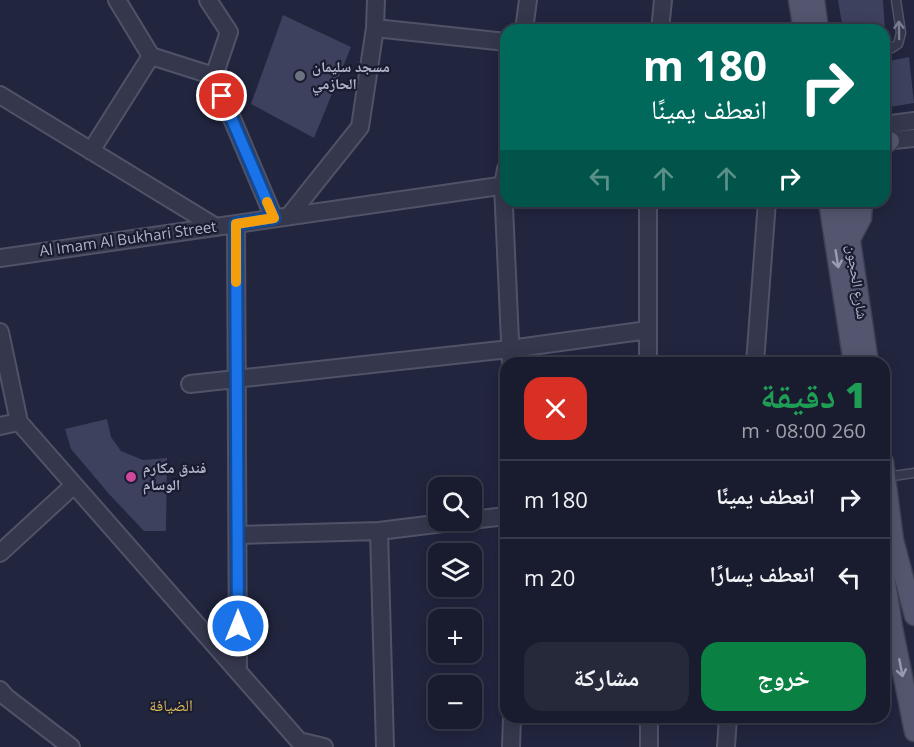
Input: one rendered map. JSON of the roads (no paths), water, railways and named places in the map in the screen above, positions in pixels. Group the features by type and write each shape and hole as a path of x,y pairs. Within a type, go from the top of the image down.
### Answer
{"main road":[{"path":"798,0 802,24"},
{"path":"815,0 818,24"},
{"name":"شارع الحجون","path":"829,207 852,357"},
{"name":"شارع الحجون","path":"846,207 868,357"},
{"path":"851,239 862,218 863,207"},
{"path":"890,508 894,540 910,589 914,616"},
{"path":"890,608 914,732"}],"street":[{"path":"117,0 151,56 214,76"},
{"path":"208,0 229,32 214,76 282,217 360,127 375,28 376,0"},
{"path":"525,24 528,0"},
{"path":"661,24 663,0"},
{"path":"375,28 500,41"},
{"path":"91,151 151,56"},
{"path":"0,95 216,227"},
{"path":"890,135 914,121"},
{"path":"890,138 914,138"},
{"name":"Al Imam Al Bukhari Street","path":"0,258 282,217 500,181"},
{"path":"506,207 511,356"},
{"path":"648,207 648,357"},
{"path":"754,357 766,207"},
{"path":"236,224 238,672"},
{"path":"190,384 511,356 648,330"},
{"path":"0,332 19,422 299,741 324,747"},
{"path":"0,426 19,422"},
{"path":"0,553 74,485"},
{"path":"482,519 500,517"},
{"path":"237,535 379,531 428,525"},
{"path":"379,531 385,747"},
{"path":"2,696 71,747"},
{"path":"511,747 512,723"},
{"path":"649,723 649,747"},
{"path":"726,747 728,723"}],"lane":[{"path":"890,48 898,44 901,33 896,0"},
{"path":"890,470 914,473"}],"place":[{"name":"مسجد سليمان الحازمي","path":"300,76"},
{"name":"فندق مكارم الوسام","path":"131,477"}],"district":[{"name":"الضيافة","path":"171,705"}]}
